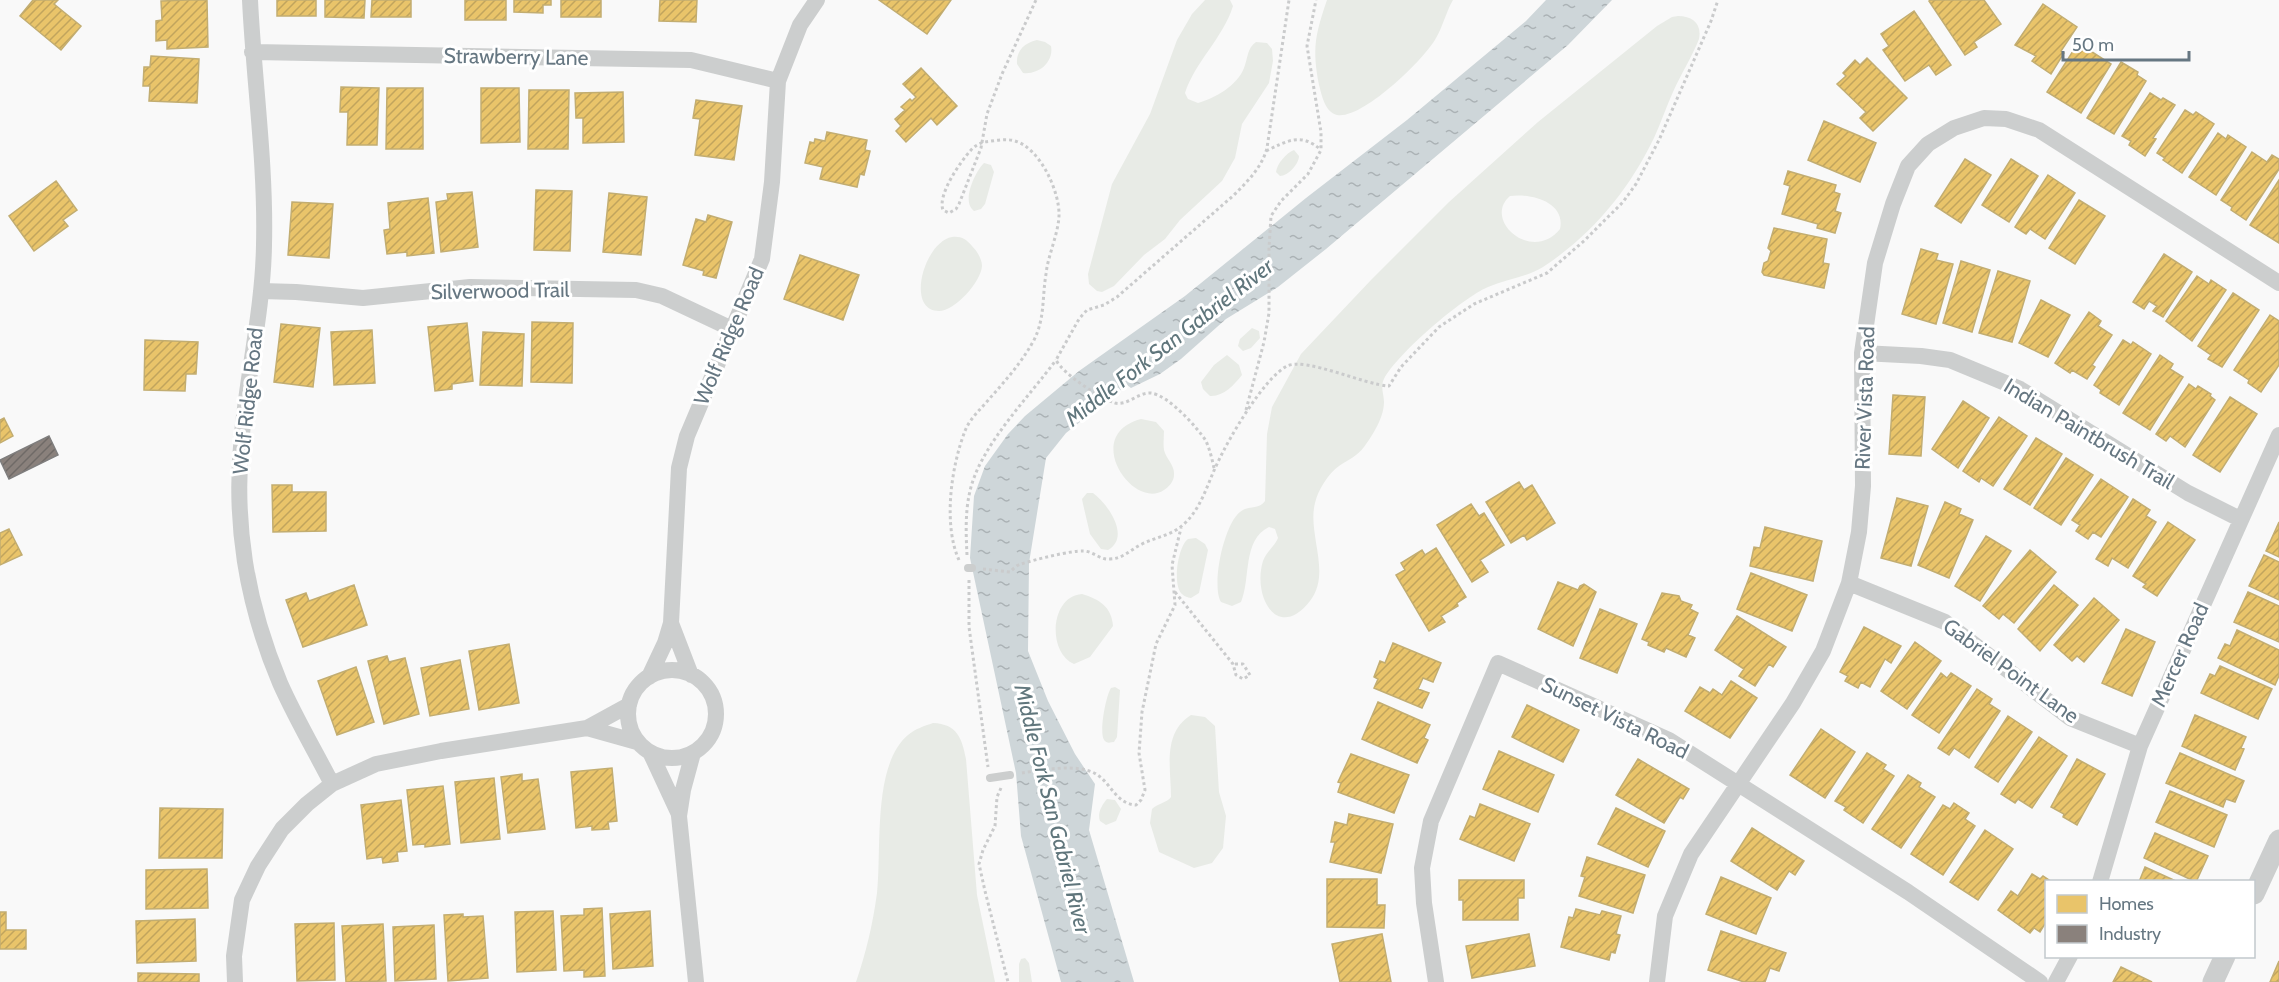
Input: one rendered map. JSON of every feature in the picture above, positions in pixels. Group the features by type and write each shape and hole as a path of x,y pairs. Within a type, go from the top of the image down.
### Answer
{"street":[{"name":"Wolf Ridge Road","path":"250,0 252,52 263,177 264,245 261,291 249,367 238,503 246,573 259,627 281,684 332,784"},
{"name":"Wolf Ridge Road","path":"692,675 671,622 679,468 687,436 762,259 772,182 778,81 800,25 817,0"},
{"name":"Strawberry Lane","path":"252,52 691,60 778,81"},
{"name":"River Vista Road","path":"1657,982 1665,916 1691,854 1793,703 1823,651 1849,583 1859,532 1863,486 1862,353 1875,263 1893,204 1908,166 1928,144 1954,128 1984,118 2006,119 2039,129 2279,283"},
{"name":"Silverwood Trail","path":"261,291 363,298 470,287 636,290 662,296 732,329"},
{"name":"Indian Paintbrush Trail","path":"1862,353 1950,360 2020,388 2188,493 2240,519"},
{"name":"Mercer Road","path":"2101,880 2140,746 2279,435"},
{"name":"Gabriel Point Lane","path":"1849,583 1945,622 2070,718 2140,746"},
{"path":"649,677 665,643 671,622"},
{"name":"Sunset Vista Road","path":"1436,982 1424,903 1422,868 1431,822 1498,663 1669,740 1908,892 2040,982"},
{"path":"671,670 692,675 710,690 715,704 716,719 712,733 704,745 693,753 679,758 665,758 651,754 637,742 628,720 628,705 634,691 657,673 671,670"},
{"path":"235,982 234,956 242,900 258,866 282,829 307,804 332,784 376,764 441,751 587,729 628,705"},
{"path":"587,729 637,742"},
{"path":"693,753 679,816 696,982"},
{"path":"651,754 679,816"},
{"path":"2255,890 2279,840"},
{"path":"2056,982 2069,958"},
{"path":"2213,982 2225,958"}],"lane":[{"path":"990,778 1010,775"}],"path":[{"path":"1036,0 1002,74 987,114 982,143 975,167 959,204 952,213 946,212 941,204 945,190 965,156 982,143 1009,140 1028,148 1050,177 1059,216 1046,271 1044,309 1038,332 1016,369 969,423 960,445 952,488 951,537 960,562 970,571 1010,572 1019,564 1076,551 1089,552 1103,559 1118,558 1141,544 1167,536 1182,526 1202,501 1228,442 1268,384 1280,371 1291,365 1318,368 1389,386 1401,367 1447,322 1474,304 1547,273 1603,223 1636,184 1659,140 1718,0"},
{"path":"996,804 990,778 970,637 970,571 966,515 975,474 985,455 1056,360 1079,319 1087,310 1110,302 1169,254 1249,180 1264,158 1289,0"},
{"path":"1245,416 1264,342 1269,309 1271,216 1281,201 1308,174 1320,150 1321,132 1307,46 1316,0"},
{"path":"1266,151 1293,140 1302,139 1320,150"},
{"path":"1056,360 1079,383 1116,403 1124,403 1151,393 1166,400 1190,422 1205,440 1214,470"},
{"path":"1007,982 980,872 983,850 995,826 996,804 1000,788 1010,775 1056,768 1090,771 1102,778 1125,803 1136,805 1141,800 1145,790 1138,753 1142,712 1156,645 1175,605 1172,565 1182,526"},
{"path":"1174,590 1233,664 1234,672 1238,677 1248,678 1250,675 1243,664 1233,664"}],"shaded area":[{"path":"1205,0 1230,0 1233,6 1223,29 1195,71 1185,93 1188,99 1198,103 1231,86 1241,74 1249,50 1256,42 1267,43 1272,49 1273,61 1269,83 1242,124 1235,158 1222,181 1180,220 1165,239 1144,255 1114,286 1102,292 1097,291 1089,284 1088,274 1112,184 1150,114 1177,40 1192,14"},
{"path":"1327,0 1453,0 1430,48 1406,73 1361,108 1348,114 1337,115 1330,111 1325,103 1319,85 1315,52 1317,33"},
{"path":"1683,16 1692,19 1698,25 1699,39 1644,157 1608,210 1578,241 1543,267 1488,287 1447,314 1402,356 1384,379 1382,388 1384,408 1374,431 1361,450 1331,473 1316,498 1313,515 1319,578 1310,601 1298,613 1288,617 1278,616 1270,610 1261,588 1261,575 1263,561 1278,538 1275,529 1269,527 1260,533 1251,550 1241,602 1232,606 1221,602 1218,594 1218,569 1224,541 1234,519 1240,512 1260,506 1265,501 1267,434 1272,407 1301,354 1449,202 1538,122 1657,26 1672,17","holes":["1510,196 1537,198 1552,206 1558,212 1560,229 1549,239 1536,242 1514,235 1506,226 1502,216 1503,206"]},
{"path":"1037,40 1051,46 1048,62 1040,70 1023,73 1017,64 1019,51 1028,43"},
{"path":"1294,150 1299,156 1295,166 1290,172 1280,176 1276,172 1278,166 1285,156"},
{"path":"984,163 991,165 994,172 985,204 981,209 974,211 970,207 969,194 973,180"},
{"path":"952,237 965,240 976,250 981,261 981,273 959,301 939,311 929,308 923,300 922,276 933,251 942,242"},
{"path":"1252,328 1259,331 1260,338 1251,348 1243,351 1238,346 1240,339"},
{"path":"1227,355 1239,365 1242,375 1224,392 1210,396 1203,389 1201,382 1214,365"},
{"path":"1141,419 1156,422 1164,431 1164,450 1174,471 1171,484 1164,490 1152,494 1139,490 1127,481 1118,468 1114,454 1115,440 1123,428"},
{"path":"1087,493 1093,493 1099,498 1115,521 1117,537 1115,544 1108,550 1101,549 1090,534 1082,499"},
{"path":"1196,538 1205,544 1208,550 1199,593 1191,598 1184,596 1179,589 1177,574 1184,543 1188,539"},
{"path":"1082,594 1104,605 1110,614 1113,626 1090,657 1074,664 1065,658 1059,649 1056,626 1063,604 1071,597"},
{"path":"1115,687 1120,690 1117,737 1114,742 1108,743 1103,738 1102,732 1105,707 1111,688"},
{"path":"1191,715 1205,717 1215,726 1219,792 1226,816 1223,848 1212,863 1194,868 1159,852 1150,823 1152,809 1171,797 1170,752 1172,741 1176,731"},
{"path":"933,723 953,729 960,739 966,759 977,895 995,982 856,982 866,949 877,893 881,809 889,766 897,749 908,735"},
{"path":"1107,799 1115,800 1121,809 1116,821 1106,825 1100,821 1099,815"},
{"path":"1025,958 1029,963 1032,982 1019,982 1019,964 1021,959"}],"water":[{"name":"Middle Fork San Gabriel River","path":"1546,0 1612,0 1568,45 1326,249 1278,287 1226,319 1181,359 1160,374 1131,388 1127,385 1066,433 1046,458 1029,563 1028,651 1048,701 1075,754 1095,784 1089,830 1134,982 1061,982 1021,836 1016,773 970,558 974,496 985,466 1008,434 1025,416 1079,371 1185,296 1407,120 1526,21"}],"building: Homes":[{"path":"33,0 58,0 54,4 81,26 61,50 20,16"},
{"path":"207,0 208,47 167,49 167,40 156,41 156,21 162,20 161,1"},
{"path":"277,0 316,0 316,16 277,16"},
{"path":"325,0 365,0 364,18 325,17"},
{"path":"372,0 411,0 411,17 371,17"},
{"path":"465,0 506,0 506,20 465,20"},
{"path":"514,0 551,0 551,5 543,5 543,13 514,12"},
{"path":"561,0 601,0 601,17 561,17"},
{"path":"660,0 697,0 696,22 659,21"},
{"path":"879,0 951,0 927,34"},
{"path":"1930,0 1984,0 2001,24 1974,42 1977,47 1965,55"},
{"path":"2043,4 2077,27 2061,51 2064,53 2051,74 2032,61 2036,56 2015,45"},
{"path":"1914,11 1951,65 1936,75 1929,65 1905,81 1883,50 1889,46 1881,34"},
{"path":"2078,43 2111,64 2081,113 2047,92"},
{"path":"151,56 199,59 197,103 149,101 150,86 143,86 144,67 150,67"},
{"path":"1867,58 1907,98 1873,131 1860,118 1866,112 1837,84 1846,76 1843,73 1855,60 1860,65"},
{"path":"2121,62 2138,72 2137,75 2146,81 2114,134 2087,118"},
{"path":"921,68 957,106 937,125 931,118 906,142 896,131 901,126 895,119 905,110 901,107 916,97 903,84"},
{"path":"341,87 379,88 377,145 347,145 348,112 340,112"},
{"path":"387,88 423,88 423,149 386,149"},
{"path":"481,88 519,88 520,142 481,143"},
{"path":"529,90 569,90 568,149 528,149"},
{"path":"623,92 624,142 583,143 583,118 576,118 575,93"},
{"path":"2150,93 2175,105 2153,138 2156,139 2145,156 2129,145 2131,141 2122,136"},
{"path":"696,100 742,106 734,160 695,155 700,119 693,118"},
{"path":"2185,110 2193,115 2196,112 2214,124 2182,173 2157,153"},
{"path":"1824,121 1876,143 1860,182 1808,160"},
{"path":"827,132 867,140 865,150 870,151 864,175 860,174 857,187 820,179 823,167 805,163 810,142 814,143 815,139 825,141"},
{"path":"2218,133 2226,139 2228,135 2246,147 2216,195 2189,177"},
{"path":"2252,152 2267,162 2272,155 2279,159 2279,169 2246,220 2221,200"},
{"path":"1965,159 1991,175 1961,223 1935,206"},
{"path":"2011,159 2038,176 2009,222 1982,205"},
{"path":"1788,171 1836,185 1834,192 1840,194 1835,211 1841,213 1835,233 1817,228 1818,224 1782,214 1790,186 1784,184"},
{"path":"2048,175 2075,193 2045,239 2030,229 2026,234 2015,227"},
{"path":"2279,180 2279,243 2250,225"},
{"path":"56,181 77,210 63,220 68,226 34,251 9,216"},
{"path":"536,190 572,191 570,251 534,250"},
{"path":"472,192 478,247 441,252 436,202 448,200 447,194"},
{"path":"609,193 647,197 641,255 603,252"},
{"path":"428,198 434,253 407,256 407,252 387,254 384,230 390,229 388,203"},
{"path":"2079,200 2105,216 2075,264 2049,248"},
{"path":"292,202 333,204 329,258 288,255"},
{"path":"708,215 732,222 716,278 703,275 704,271 683,265 696,219 706,222"},
{"path":"1774,228 1827,239 1823,263 1829,264 1824,288 1764,275 1762,272 1771,251 1768,248"},
{"path":"1921,249 1938,254 1936,260 1953,264 1936,324 1902,314"},
{"path":"2164,254 2192,272 2163,317 2153,311 2157,306 2149,301 2144,309 2133,302"},
{"path":"800,255 859,275 843,320 784,299"},
{"path":"1961,261 1990,270 1972,332 1943,323"},
{"path":"1998,271 2030,281 2012,342 1979,333"},
{"path":"2197,276 2209,284 2211,280 2226,290 2192,341 2166,321"},
{"path":"2233,293 2259,310 2222,367 2208,359 2211,355 2198,346"},
{"path":"2041,300 2070,315 2048,357 2019,343"},
{"path":"2089,312 2101,321 2098,326 2112,335 2092,365 2095,367 2087,379 2072,370 2070,373 2055,363"},
{"path":"2270,315 2279,321 2279,365 2261,392 2234,370"},
{"path":"532,322 573,323 572,383 531,382"},
{"path":"467,323 473,381 452,384 452,389 435,391 428,327"},
{"path":"281,324 320,328 313,387 274,382"},
{"path":"372,330 375,383 334,385 331,332"},
{"path":"483,332 524,334 522,386 480,385"},
{"path":"145,340 198,342 196,374 186,374 185,391 144,390"},
{"path":"2123,340 2131,345 2133,342 2151,354 2119,405 2100,393 2101,390 2094,385"},
{"path":"2160,355 2173,364 2170,369 2183,377 2150,430 2123,413"},
{"path":"2189,384 2196,389 2198,386 2211,394 2210,396 2215,400 2185,447 2170,436 2166,441 2156,434"},
{"path":"1893,395 1925,397 1921,456 1889,454"},
{"path":"2230,397 2257,414 2220,472 2193,455"},
{"path":"1963,401 1989,418 1958,468 1932,449"},
{"path":"1999,417 2027,436 1993,486 1981,478 1979,482 1963,471"},
{"path":"4,418 13,436 0,443 0,420"},
{"path":"2036,438 2062,454 2030,505 2004,489"},
{"path":"2066,458 2093,475 2061,525 2034,508"},
{"path":"2101,479 2128,497 2101,537 2093,532 2088,539 2076,531 2080,525 2072,520"},
{"path":"1519,482 1524,490 1532,485 1555,523 1527,540 1524,535 1511,543 1486,502"},
{"path":"272,485 292,485 292,492 326,492 326,531 273,532"},
{"path":"1897,498 1928,506 1911,566 1881,558"},
{"path":"2133,499 2150,510 2146,516 2156,522 2128,568 2112,558 2108,566 2096,559"},
{"path":"1945,502 1961,509 1959,514 1973,520 1949,578 1918,565"},
{"path":"1471,504 1479,516 1484,513 1504,545 1480,560 1488,572 1472,582 1437,525"},
{"path":"2168,522 2195,540 2157,596 2143,587 2146,584 2133,576"},
{"path":"2279,522 2279,557 2266,551"},
{"path":"1765,527 1822,541 1813,581 1750,566 1754,547 1760,548"},
{"path":"9,529 22,555 0,565 0,533"},
{"path":"1986,536 2011,551 1980,601 1955,586"},
{"path":"1436,548 1466,597 1457,603 1458,606 1441,616 1445,622 1429,631 1396,575 1405,570 1401,563 1422,550 1425,555"},
{"path":"2030,550 2056,572 2014,623 2003,614 1999,619 1983,606"},
{"path":"2264,555 2279,562 2279,600 2249,586"},
{"path":"1751,573 1807,595 1792,631 1737,609"},
{"path":"1558,582 1578,590 1584,584 1596,592 1573,646 1538,629"},
{"path":"354,585 367,625 303,647 286,600 306,593 309,601"},
{"path":"2054,585 2078,605 2040,651 2018,629"},
{"path":"2248,592 2279,606 2279,642 2234,622"},
{"path":"1662,593 1679,596 1681,601 1692,605 1690,609 1698,613 1688,635 1695,638 1686,657 1666,648 1664,652 1648,645 1649,642 1642,639"},
{"path":"2094,598 2119,620 2084,662 2077,656 2072,661 2054,645"},
{"path":"1600,609 1637,624 1617,673 1580,658"},
{"path":"1737,616 1786,647 1773,667 1769,664 1755,686 1739,676 1744,669 1715,650"},
{"path":"1864,627 1901,646 1891,663 1885,659 1870,687 1861,682 1858,688 1845,681 1848,676 1840,672"},
{"path":"2126,629 2155,642 2132,696 2102,683"},
{"path":"2237,630 2279,650 2279,676 2275,685 2218,658 2225,644 2230,646"},
{"path":"1915,642 1941,661 1907,709 1881,691"},
{"path":"1393,643 1441,663 1433,682 1423,678 1418,689 1429,693 1422,708 1374,688 1378,679 1374,677 1380,661 1385,663"},
{"path":"509,644 519,703 479,710 469,651"},
{"path":"387,656 389,662 405,658 419,714 384,724 368,661"},
{"path":"460,660 469,709 430,716 421,668"},
{"path":"2220,666 2272,689 2258,719 2201,693 2210,674 2215,676"},
{"path":"356,667 374,722 337,735 318,681"},
{"path":"1941,673 1947,678 1951,673 1971,686 1939,733 1912,715"},
{"path":"1731,681 1757,698 1730,738 1685,711 1700,687 1710,693 1713,689 1722,695"},
{"path":"1977,689 1992,699 1989,704 2000,711 1969,758 1954,748 1949,755 1938,748"},
{"path":"1378,702 1430,725 1424,738 1428,740 1417,763 1362,739"},
{"path":"1527,705 1579,730 1563,762 1512,737"},
{"path":"2195,715 2246,737 2241,748 2244,749 2235,770 2182,746"},
{"path":"2008,716 2032,732 1998,782 1975,767"},
{"path":"1821,729 1855,752 1825,798 1790,775"},
{"path":"2039,737 2067,756 2032,808 2018,799 2015,803 2001,794"},
{"path":"1499,751 1554,775 1538,812 1483,789"},
{"path":"1867,753 1886,765 1883,769 1894,776 1863,823 1844,810 1846,807 1835,801"},
{"path":"2180,753 2244,781 2235,802 2226,799 2223,807 2166,783"},
{"path":"1351,754 1409,775 1394,813 1338,792 1341,783 1338,782"},
{"path":"1638,759 1689,789 1683,799 1680,797 1664,823 1616,795"},
{"path":"2077,759 2105,774 2077,825 2051,807"},
{"path":"612,768 617,821 608,822 609,829 592,830 592,826 576,828 571,772"},
{"path":"522,774 522,781 538,779 545,829 508,833 501,777"},
{"path":"1908,775 1921,783 1919,787 1935,797 1901,848 1872,829"},
{"path":"494,778 500,839 461,843 455,782"},
{"path":"443,786 450,844 425,847 425,844 413,845 407,790"},
{"path":"2170,791 2227,815 2214,847 2156,822"},
{"path":"401,800 407,851 397,852 398,861 383,863 382,857 367,859 361,805"},
{"path":"1954,803 1969,813 1965,819 1975,826 1943,875 1911,854 1943,805 1950,809"},
{"path":"1480,804 1530,824 1514,861 1460,839 1470,816 1475,818"},
{"path":"160,808 223,809 222,858 159,858"},
{"path":"1616,808 1665,831 1648,867 1598,844"},
{"path":"1349,814 1393,824 1381,873 1330,862 1335,842 1331,842 1335,822 1347,825"},
{"path":"1752,828 1804,861 1795,875 1789,871 1777,890 1731,861"},
{"path":"1985,830 2013,849 1978,900 1950,882"},
{"path":"2155,833 2208,856 2197,880 2192,880 2144,858"},
{"path":"1587,857 1645,875 1633,913 1579,896 1585,877 1581,876"},
{"path":"2145,867 2174,880 2140,880"},
{"path":"207,869 208,908 146,909 146,870"},
{"path":"2032,874 2040,879 2043,876 2049,880 2045,880 2045,924 2040,932 2034,928 2030,933 1998,910 2011,891 2018,896"},
{"path":"1721,877 1771,898 1756,934 1706,914"},
{"path":"1327,879 1377,879 1377,905 1385,905 1384,928 1327,927"},
{"path":"1459,880 1524,880 1524,898 1518,898 1518,920 1463,920 1463,900 1459,900"},
{"path":"602,908 605,976 584,977 584,970 564,971 561,916 584,915 584,909"},
{"path":"1576,909 1600,915 1602,911 1621,916 1616,934 1620,935 1615,953 1611,952 1609,960 1561,947 1569,917 1573,918"},
{"path":"553,911 556,970 517,972 515,912"},
{"path":"650,911 653,966 613,969 610,914"},
{"path":"0,912 6,912 6,930 26,930 26,949 0,949"},
{"path":"463,914 463,917 483,916 488,978 448,981 444,915"},
{"path":"195,919 196,961 137,963 136,921"},
{"path":"334,923 335,980 297,981 295,924"},
{"path":"383,924 386,981 346,982 342,926"},
{"path":"434,925 436,979 395,981 393,927"},
{"path":"1721,931 1786,953 1779,971 1770,968 1765,982 1744,982 1708,970"},
{"path":"1382,934 1391,982 1340,982 1332,944"},
{"path":"1529,934 1535,966 1472,978 1466,946"},
{"path":"2279,961 2279,982 2270,982"},
{"path":"2121,967 2152,982 2113,982"},
{"path":"138,973 199,974 199,982 138,982"}],"building: Industry":[{"path":"49,436 58,455 9,479 0,460"}]}
